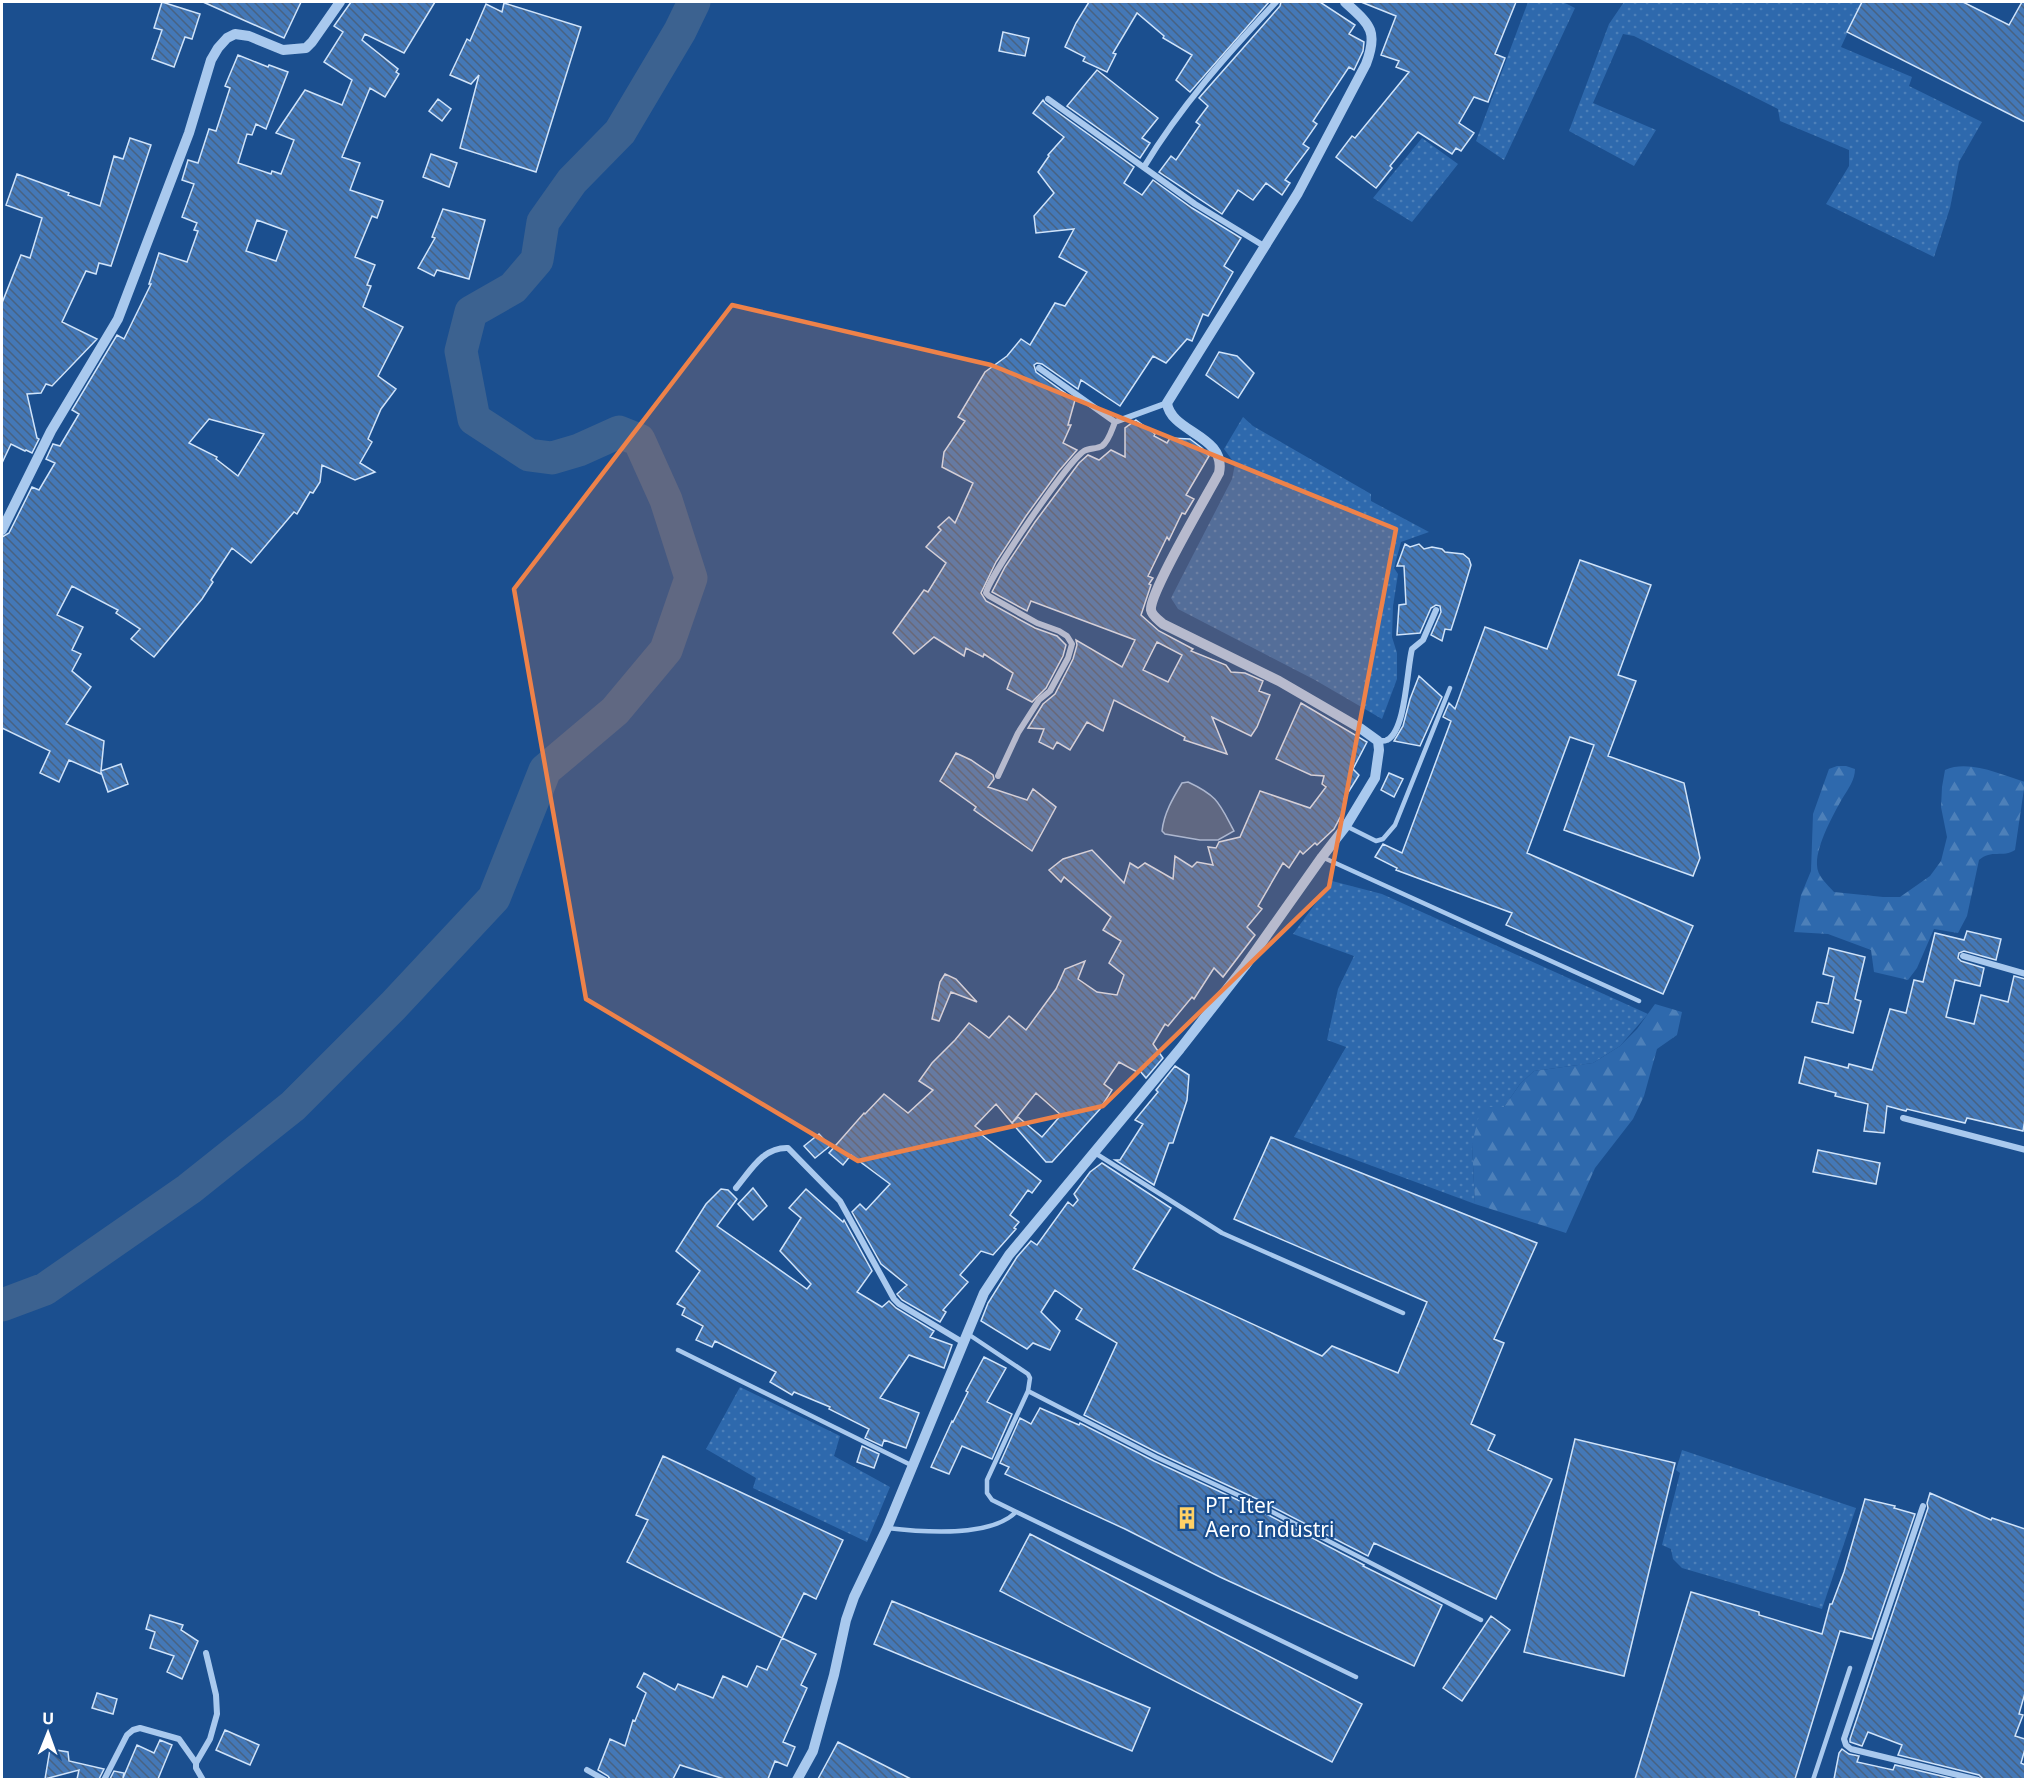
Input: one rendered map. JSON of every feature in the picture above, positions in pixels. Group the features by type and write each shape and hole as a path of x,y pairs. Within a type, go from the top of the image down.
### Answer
{"street":[{"path":"2,530 51,431 118,319 189,133 211,60 227,38 235,34 249,36 283,50 306,48 340,2"},
{"path":"1144,167 1204,84 1246,33 1276,2"},
{"path":"998,776 1018,733 1039,700 1050,691 1068,658 1072,644 1067,636 1059,631 988,596 986,591 1010,551 1083,451 1102,446 1115,422 1167,403 1298,193 1369,57 1372,46 1371,28 1345,2"},
{"path":"1048,99 1195,204 1264,246"},
{"path":"1039,368 1115,422"},
{"path":"1167,403 1168,410 1177,419 1216,450 1221,467 1152,600 1152,614 1163,624 1279,681 1378,741 1392,736 1406,695 1412,649 1423,640 1436,610"},
{"path":"797,1779 813,1751 846,1620 854,1597 887,1528 984,1293 1009,1255 1180,1049 1245,966 1346,825 1375,778 1378,741"},
{"path":"1963,956 2025,974"},
{"path":"1904,1118 2025,1150"},
{"path":"736,1188 766,1152 776,1147 788,1148 840,1201 898,1304 966,1339"},
{"path":"1923,1506 1844,1739 1846,1745 1851,1749 1978,1779"},
{"path":"196,1763 210,1739 217,1714 216,1695 206,1653"},
{"path":"104,1779 127,1735 141,1728 179,1739 196,1763 196,1768 203,1779"},
{"path":"587,1770 605,1779"}],"lane":[{"path":"1346,825 1376,841 1383,839 1395,825 1450,688"},
{"path":"1322,857 1639,1001"},
{"path":"1094,1153 1222,1233 1403,1313"},
{"path":"966,1339 1028,1374 1031,1382 987,1480 987,1493 992,1500 1356,1677"},
{"path":"678,1350 913,1466"},
{"path":"1028,1391 1156,1457 1255,1503 1481,1620"},
{"path":"887,1528 914,1532 961,1532 1001,1522 1016,1512"},
{"path":"1813,1779 1850,1668"}],"highlighted area":[{"path":"732,305 991,365 1396,529 1329,887 1103,1106 858,1161 586,999 514,589"}],"green space":[{"path":"1528,2 1563,2 1575,8 1504,160 1476,141"},
{"path":"1624,2 1862,2 1841,47 1912,77 1909,86 1982,122 1959,162 1950,208 1934,257 1826,204 1849,166 1849,150 1780,121 1778,109 1634,36 1623,34 1593,103 1656,130 1634,166 1569,131 1609,24"},
{"path":"1422,138 1458,164 1412,222 1373,198"},
{"path":"1243,417 1253,426 1371,494 1371,501 1429,532 1401,542 1394,568 1398,574 1393,606 1392,637 1397,653 1397,679 1382,719 1315,680 1178,609 1171,598 1232,479 1235,464 1224,449"},
{"path":"1837,766 1855,769 1855,773 1822,840 1817,857 1819,873 1834,892 1883,897 1900,897 1930,876 1941,861 1947,837 1941,807 1945,770 1964,766 1975,767 2025,782 2015,850 1988,855 1979,860 1967,916 1958,933 1934,929 1917,968 1908,980 1874,972 1871,950 1828,934 1794,932 1801,895 1811,871 1813,814 1829,769"},
{"path":"1332,881 1382,894 1648,1014 1620,1046 1593,1063 1534,1071 1520,1084 1504,1107 1472,1144 1475,1204 1294,1137 1346,1047 1327,1040 1338,989 1354,956 1293,934"},
{"path":"1655,1004 1682,1012 1677,1035 1657,1049 1644,1096 1633,1119 1595,1168 1566,1233 1475,1204 1472,1144 1481,1107 1504,1107 1520,1084 1534,1071 1593,1063 1620,1046 1637,1029"},
{"path":"740,1387 840,1436 834,1456 890,1487 867,1542 753,1488 756,1478 706,1449"},
{"path":"1682,1450 1856,1508 1822,1609 1682,1568 1673,1559 1671,1549 1662,1545 1680,1473 1676,1470"}],"shaded area":[{"path":"1188,782 1217,801 1234,831 1218,840 1200,840 1165,834 1162,831 1172,800 1182,783"}],"building":[{"path":"162,2 200,14 192,39 185,37 174,67 152,59 162,30 154,28"},
{"path":"203,2 301,2 284,38"},
{"path":"351,2 435,2 404,53 365,34 362,40 398,69 396,72 399,74 385,97 370,88 342,157 360,163 350,190 383,201 377,218 372,216 355,257 375,265 367,285 371,286 363,307 403,327 378,376 396,389 381,409 368,439 372,442 360,463 375,472 355,480 322,465 320,482 313,493 310,492 297,514 294,512 251,563 232,548 211,580 213,582 202,599 154,657 131,639 140,629 116,613 118,610 72,586 57,615 83,627 72,650 81,654 72,671 91,687 66,724 104,741 101,771 121,764 128,784 108,792 101,772 101,774 69,760 59,782 40,773 50,751 2,728 2,537 9,533 32,487 39,490 55,463 46,459 53,444 60,446 79,414 72,410 117,335 124,339 151,284 149,284 159,253 187,262 198,231 194,230 197,223 182,217 194,184 182,180 188,160 198,163 209,129 216,131 230,88 225,86 238,55 288,72 266,129 256,124 252,135 247,134 238,163 271,174 272,171 281,174 294,140 276,133 305,90 342,105 352,80 324,62 343,32 334,26","holes":["257,220 287,231 276,261 246,251","209,419 264,434 238,476 216,459 217,457 189,443"]},
{"path":"1089,2 1269,2 1190,92 1176,80 1192,55 1163,38 1164,36 1137,13 1113,53 1116,54 1107,72 1083,61 1085,57 1065,47"},
{"path":"1281,2 1320,2 1355,25 1349,34 1364,42 1363,51 1354,70 1349,67 1313,121 1317,124 1303,144 1309,148 1285,180 1290,183 1282,195 1266,183 1253,200 1238,190 1222,214 1159,172 1171,156 1176,160 1200,125 1196,122 1208,106 1199,98 1280,6"},
{"path":"1361,2 1516,2 1495,54 1505,58 1488,102 1474,97 1459,123 1474,133 1461,151 1456,148 1452,154 1418,132 1390,166 1392,168 1376,188 1336,157 1352,136 1355,138 1409,72 1396,67 1399,61 1381,55 1396,16"},
{"path":"1862,2 1963,2 2009,25 2022,2 2025,2 2025,122 1847,32"},
{"path":"504,3 581,27 536,172 460,148 479,75 471,84 450,75 467,39 470,41 486,4 502,12"},
{"path":"1003,32 1029,38 1025,56 999,51"},
{"path":"1097,70 1158,118 1142,138 1150,143 1140,158 1067,106"},
{"path":"438,99 451,109 442,121 429,111"},
{"path":"1043,100 1134,167 1124,183 1142,195 1153,180 1192,208 1241,238 1224,266 1233,272 1208,316 1203,314 1192,341 1187,339 1166,363 1153,356 1120,406 1081,380 1078,389 1042,364 1034,365 1036,372 1075,400 1068,425 1071,425 1063,443 1077,450 1026,516 996,562 981,593 986,601 1035,628 1057,636 1066,645 1063,656 1046,688 1032,702 1007,689 1013,673 984,654 983,657 966,648 964,656 934,637 914,654 893,633 924,590 928,592 946,563 926,547 941,530 938,527 949,517 955,523 973,483 942,467 944,452 965,421 958,417 985,372 1007,356 1021,339 1030,345 1055,303 1065,306 1087,272 1059,257 1074,229 1036,233 1034,216 1054,193 1038,172 1048,155 1064,137 1033,113"},
{"path":"130,138 151,145 111,266 99,263 96,274 86,271 62,322 97,339 52,386 46,384 41,393 27,394 39,439 32,453 11,444 2,463 2,303 21,255 30,258 42,218 6,205 17,174 100,206 114,156 123,159"},
{"path":"431,154 457,163 449,187 423,177"},
{"path":"443,209 485,220 469,279 437,270 434,276 418,268 435,238 432,237"},
{"path":"1219,352 1237,356 1254,373 1238,398 1206,375"},
{"path":"1136,420 1155,434 1154,436 1167,443 1170,438 1190,439 1209,456 1186,495 1194,499 1185,514 1182,513 1169,540 1167,537 1148,576 1153,578 1149,584 1151,585 1141,615 1159,631 1193,649 1191,651 1226,665 1231,672 1245,673 1263,681 1259,691 1270,695 1251,736 1212,717 1227,754 1184,740 1185,737 1114,700 1103,731 1087,722 1070,750 1057,742 1053,749 1039,742 1044,729 1028,728 1043,704 1055,694 1073,659 1076,640 1122,667 1135,640 1031,601 1027,611 992,592 1005,567 1035,522 1079,463 1088,455 1099,460 1111,450 1125,457 1125,428","holes":["1157,642 1182,655 1168,682 1143,670"]},
{"path":"1405,544 1410,547 1419,544 1424,549 1432,547 1442,549 1445,552 1463,554 1469,559 1471,565 1451,630 1445,629 1442,641 1431,635 1441,612 1440,606 1436,605 1431,608 1420,633 1397,635 1399,605 1406,604 1404,566 1397,566"},
{"path":"1580,560 1651,585 1618,675 1636,681 1608,756 1684,783 1700,858 1693,876 1564,830 1594,745 1570,737 1527,853 1693,926 1663,994 1506,925 1512,913 1396,870 1397,868 1375,857 1383,844 1402,853 1451,721 1443,717 1449,703 1455,709 1485,627 1547,649"},
{"path":"1419,676 1442,697 1420,746 1394,741 1403,726"},
{"path":"1301,703 1367,742 1353,769 1359,775 1344,799 1343,812 1334,829 1317,845 1315,843 1303,854 1300,851 1289,868 1283,863 1258,906 1262,909 1247,927 1255,935 1223,977 1214,968 1194,999 1192,997 1168,1026 1165,1024 1153,1044 1163,1058 1146,1078 1140,1071 1137,1072 1119,1062 1104,1084 1112,1090 1100,1109 1052,1162 1046,1162 1012,1123 996,1104 975,1126 984,1133 982,1135 1041,1181 1032,1193 1028,1190 1010,1215 1019,1222 1014,1228 1016,1229 993,1255 981,1251 960,1275 968,1282 943,1310 946,1312 940,1322 902,1300 897,1294 907,1285 881,1264 852,1212 860,1204 866,1210 890,1184 851,1155 843,1165 829,1153 884,1094 908,1113 933,1090 919,1081 932,1063 969,1023 989,1038 1009,1016 1026,1030 1056,989 1065,969 1085,961 1078,979 1097,992 1117,995 1124,975 1109,963 1121,941 1103,930 1111,917 1064,877 1061,882 1049,870 1063,859 1092,850 1124,883 1130,863 1138,868 1145,863 1173,879 1175,856 1192,867 1197,862 1213,865 1208,847 1216,848 1219,842 1240,837 1260,791 1310,808 1326,787 1322,784 1324,776 1311,775 1276,759","holes":["1036,1093 1061,1115 1042,1137 1018,1117 1012,1123"]},
{"path":"956,753 993,775 994,779 988,787 1027,800 1033,789 1056,807 1032,851 974,810 976,807 940,781"},
{"path":"1389,773 1403,779 1394,797 1381,790"},
{"path":"1967,931 2001,939 1996,960 1964,951 1959,953 1958,958 1961,961 1984,968 1980,986 1955,980 1946,1017 1974,1024 1981,995 2008,1002 2014,976 2025,979 2025,1119 2023,1131 1967,1118 1965,1123 1887,1106 1884,1133 1864,1131 1868,1104 1835,1096 1836,1093 1799,1083 1805,1057 1848,1068 1849,1064 1872,1070 1890,1009 1906,1013 1914,980 1923,982 1935,933 1964,940"},
{"path":"1829,948 1865,957 1855,999 1861,1001 1853,1033 1812,1022 1817,1002 1828,1004 1834,977 1823,974"},
{"path":"945,974 956,979 977,1002 951,992 939,1021 932,1019 940,982"},
{"path":"1175,1066 1189,1075 1187,1100 1173,1143 1169,1143 1154,1185 1115,1160 1120,1160 1143,1124 1135,1120 1158,1092 1156,1090"},
{"path":"819,1134 830,1146 815,1158 804,1146"},
{"path":"1271,1137 1537,1243 1494,1339 1504,1343 1471,1424 1495,1435 1488,1450 1552,1479 1496,1599 1374,1543 1368,1556 1084,1415 1117,1343 1076,1319 1082,1309 1055,1290 1041,1312 1060,1331 1050,1350 1033,1343 1027,1349 981,1321 988,1303 1017,1257 1031,1241 1037,1245 1068,1202 1073,1206 1078,1200 1074,1194 1090,1172 1102,1163 1171,1208 1133,1269 1322,1356 1332,1346 1398,1373 1427,1302 1234,1219"},
{"path":"1818,1150 1880,1163 1876,1184 1813,1172"},
{"path":"753,1188 767,1206 753,1220 738,1204"},
{"path":"721,1189 728,1190 737,1199 717,1226 807,1289 811,1284 780,1251 801,1218 789,1208 806,1189 843,1222 844,1220 872,1271 857,1292 882,1307 889,1301 896,1308 934,1331 930,1337 952,1345 944,1368 909,1355 880,1398 919,1413 906,1448 884,1440 882,1446 865,1438 869,1429 829,1409 830,1407 794,1392 792,1395 770,1382 776,1372 715,1341 712,1347 696,1340 703,1326 682,1315 685,1308 677,1304 700,1271 676,1251 706,1204"},
{"path":"984,1357 1006,1368 987,1402 1012,1414 992,1459 962,1446 949,1474 931,1467"},
{"path":"1040,1408 1079,1425 1080,1423 1154,1461 1253,1507 1442,1605 1414,1666 1220,1577 1125,1529 1005,1474 1009,1467 1000,1463 1020,1418 1031,1424"},
{"path":"1575,1439 1675,1463 1624,1676 1524,1652"},
{"path":"862,1446 879,1454 874,1468 857,1462"},
{"path":"663,1456 843,1540 816,1599 804,1593 782,1638 627,1562 648,1520 636,1515"},
{"path":"1930,1493 1991,1520 1992,1518 2025,1529 2025,1693 2019,1714 2023,1715 2015,1736 2025,1739 2021,1763 2025,1765 2025,1779 1983,1779 1979,1775 1898,1755 1902,1745 1868,1732 1862,1746 1850,1742 1928,1508"},
{"path":"1865,1499 1895,1506 1894,1508 1915,1514 1872,1639 1840,1631 1795,1779 1635,1779 1691,1592 1822,1634 1830,1604 1832,1604 1844,1572"},
{"path":"1030,1534 1362,1704 1332,1762 1000,1591"},
{"path":"892,1601 1150,1708 1132,1751 874,1644"},
{"path":"150,1615 183,1625 181,1630 198,1641 182,1679 167,1672 174,1656 150,1648 155,1632 146,1629"},
{"path":"1491,1616 1510,1630 1462,1701 1443,1688"},
{"path":"782,1638 816,1654 801,1685 807,1688 783,1742 795,1747 787,1766 775,1761 768,1779 724,1779 680,1765 673,1779 610,1779 598,1770 610,1739 625,1746 633,1720 635,1721 646,1693 637,1687 644,1673 675,1690 678,1684 713,1698 723,1676 747,1687 757,1666 767,1670"},
{"path":"97,1693 117,1699 113,1714 92,1708"},
{"path":"225,1730 259,1745 250,1765 216,1750"},
{"path":"160,1740 172,1745 158,1779 110,1779 114,1771 124,1773 123,1778 137,1745 154,1753"},
{"path":"838,1742 911,1779 818,1779"},
{"path":"50,1749 68,1752 69,1761 104,1769 99,1779 77,1779 79,1770 45,1779"},
{"path":"1842,1749 1849,1754 1859,1756 1857,1762 1893,1770 1895,1765 1954,1779 1834,1779 1839,1753"}],"waterway":[{"path":"2,1305 45,1289 189,1189 293,1106 393,1006 494,898 545,770 615,711 666,650 691,578 666,500 639,440 619,432 579,450 552,458 529,455 474,419 461,351 471,312 513,288 537,260 543,222 572,181 620,132 680,31 694,2"}],"place":[{"name":"PT. Iter Aero Industri","path":"1187,1518"}]}
